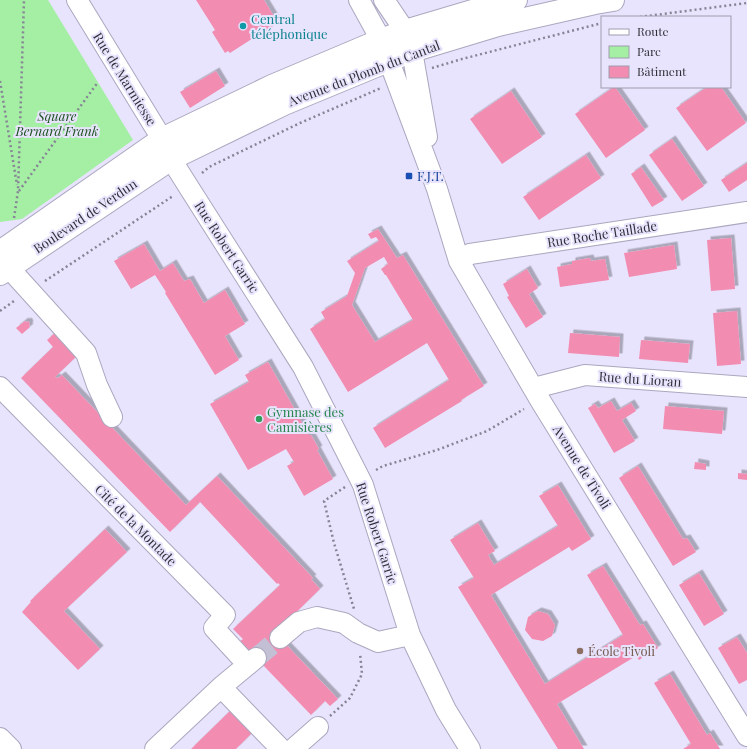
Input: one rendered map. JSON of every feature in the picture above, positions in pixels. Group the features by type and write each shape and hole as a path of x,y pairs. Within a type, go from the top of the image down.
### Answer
{"main road":[{"name":"Avenue du Plomb du Cantal","path":"171,159 284,104 389,60 408,42 486,7 516,0"},
{"name":"Avenue du Plomb du Cantal","path":"162,139 272,86 381,40 408,42 498,25 613,0"},
{"name":"Boulevard de Verdun","path":"3,265 162,139"},
{"name":"Boulevard de Verdun","path":"3,265 171,159"}],"street":[{"name":"Rue de Marmiesse","path":"77,0 162,139 171,159"},
{"name":"Avenue de Tivoli","path":"359,0 381,40 389,60 437,189 458,261 540,400 747,736"},
{"path":"384,0 408,42"},
{"name":"Avenue de Tivoli","path":"408,42 437,189"},
{"name":"Rue Robert Garric","path":"171,159 303,368 363,485 410,635 446,710 470,749"},
{"name":"Rue Roche Taillade","path":"458,261 470,254 747,212"},
{"path":"3,265 30,290 86,353 97,385 112,417"},
{"name":"Rue du Lioran","path":"534,388 585,375 747,387"},
{"name":"Cité de la Montade","path":"0,387 225,615 214,628 252,662 221,687 155,749"},
{"path":"280,638 299,622 317,617 344,623 358,633 378,642 410,635"},
{"path":"221,687 281,749"},
{"path":"292,749 318,727"},
{"path":"0,738 11,749"}],"path":[{"path":"18,191 24,0"},
{"path":"648,16 747,3"},
{"path":"415,73 462,59 601,24"},
{"path":"0,81 18,191"},
{"path":"0,311 188,186 209,167 300,123 396,81"},
{"path":"18,191 98,82"}],"green space":[{"name":"Square Bernard Frank","path":"0,0 48,0 133,140 22,219 0,222"}],"building":[{"name":"Central téléphonique","path":"196,0 264,0 278,23 265,31 268,37 262,41 258,35 230,53 228,51 225,53 212,32 215,30"},
{"path":"216,71 225,86 190,108 180,92"},
{"path":"613,88 616,88 645,130 606,158 575,114"},
{"path":"706,88 722,88 746,123 707,151 676,108"},
{"path":"511,91 542,137 502,164 470,119"},
{"path":"672,139 704,186 682,201 649,155"},
{"path":"586,155 601,178 539,220 523,197"},
{"path":"747,163 747,180 729,192 721,180"},
{"path":"641,167 664,200 652,207 631,174"},
{"path":"378,229 397,258 403,255 484,386 385,448 373,428 449,380 427,343 348,392 310,329 325,319 321,312 347,296 355,273 347,261 379,241 376,237 371,239 368,234","holes":["384,257 388,264 381,269 413,320 375,342 352,305 365,268"]},
{"path":"731,238 735,289 711,291 707,240"},
{"path":"144,244 160,271 173,263 184,281 190,279 204,303 225,290 245,324 225,336 239,360 215,375 155,275 131,289 114,261"},
{"path":"674,245 677,269 629,277 624,253"},
{"path":"590,258 591,261 605,259 609,280 560,287 557,267 572,264 572,261"},
{"path":"527,269 538,288 529,294 543,317 526,328 507,297 509,296 503,284"},
{"path":"737,311 741,364 717,366 713,313"},
{"path":"25,321 28,321 30,327 22,334 16,328"},
{"path":"56,332 78,355 55,377 58,378 62,375 186,505 217,476 313,578 311,579 320,589 275,633 338,699 330,706 325,701 311,715 240,641 243,639 233,629 280,585 278,583 277,584 200,502 170,532 21,378 53,347 47,340"},
{"path":"570,333 620,337 619,357 568,353"},
{"path":"641,340 690,344 688,363 639,359"},
{"name":"Gymnase des Camisières","path":"268,362 309,435 311,435 319,449 317,450 333,479 304,496 287,466 294,462 286,449 248,470 210,404 249,382 245,375"},
{"path":"611,401 617,411 631,403 636,411 622,420 635,441 614,453 588,408 595,404 598,408"},
{"path":"665,406 724,411 722,434 663,429"},
{"path":"695,462 706,464 706,470 694,469"},
{"path":"638,466 683,539 687,538 696,552 673,566 619,478"},
{"path":"738,473 747,474 747,480 738,479"},
{"path":"558,485 591,539 572,551 569,547 491,595 545,684 623,635 587,575 603,566 640,625 643,624 658,648 639,660 636,656 557,704 584,749 558,749 458,587 474,578 450,540 478,523 495,551 488,555 494,565 558,526 539,496"},
{"path":"105,529 127,552 64,611 100,649 78,670 22,612 31,602 30,601"},
{"path":"699,573 724,614 704,626 679,585"},
{"path":"538,611 548,614 555,625 552,636 543,641 532,639 525,630 528,617"},
{"path":"737,637 747,653 747,680 739,684 718,648"},
{"path":"670,674 707,735 710,733 720,749 683,749 691,744 654,683"},
{"path":"232,709 253,732 236,749 191,749"}],"tunnel":[{"path":"256,658 280,638"}],"place":[{"name":"Central téléphonique","path":"243,26"},
{"name":"F.J.T.","path":"409,176"},
{"name":"Gymnase des Camisières","path":"259,419"},
{"name":"École Tivoli","path":"580,651"}]}
